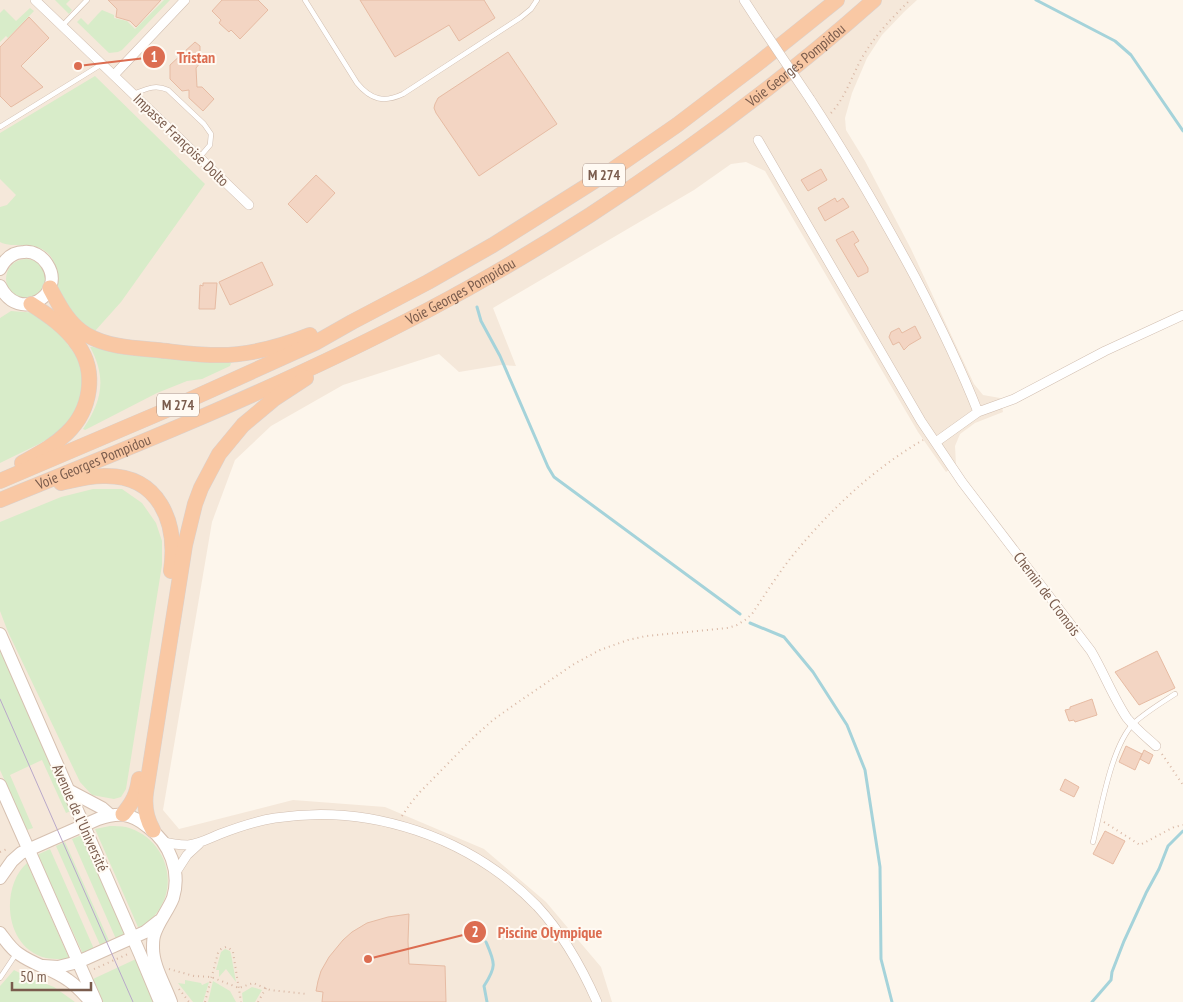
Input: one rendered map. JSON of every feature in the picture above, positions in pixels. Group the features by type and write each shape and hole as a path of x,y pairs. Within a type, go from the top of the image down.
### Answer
{"highway":[{"name":"Voie Georges Pompidou","path":"0,481 169,409 315,343 493,245 612,170 722,92 837,0"},
{"name":"Voie Georges Pompidou","path":"0,500 179,427 352,349 500,270 555,237 692,146 776,82 874,0"},
{"path":"50,288 64,313 79,330 113,345 143,349 214,355 237,354 286,344 352,322"},
{"path":"0,476 57,442 68,432 81,415 88,396 88,370 77,344 51,317 31,304"},
{"path":"158,836 148,821 144,802 185,545 191,517 201,488 219,454 243,425 274,399 352,349"},
{"path":"18,493 92,476 121,477 140,484 148,490 161,504 169,521 173,554 138,788 133,802 117,814"}],"main road":[{"path":"0,249 13,254"},
{"path":"0,269 3,263 13,254 27,251 40,256 46,261 52,281 50,288 42,298 31,304 23,305 16,303 1,293"},
{"name":"Avenue de l'Université","path":"0,634 160,1002"},
{"path":"0,785 96,1002"},
{"path":"68,790 102,808 145,824 158,836 171,856 176,870 175,885 172,899 154,936 153,955 171,1002"},
{"path":"0,878 12,861 21,853 83,825 117,814"},
{"path":"43,966 81,968 154,926 162,918"},
{"path":"0,933 8,945 17,953 71,982 91,1002"}],"street":[{"name":"Impasse Françoise Dolto","path":"35,0 249,205"},
{"path":"114,75 185,0"},
{"path":"744,0 824,120 870,195 928,302 969,388 978,412"},
{"name":"Chemin de Cromois","path":"758,140 911,404 962,482 1091,651 1122,709 1133,724 1156,746"},
{"path":"934,439 978,412 1014,399 1106,351 1183,315"},
{"path":"158,836 176,844 188,845 240,826 272,818 332,814 398,824 437,838 494,870 514,885 538,908 554,926 574,956 597,1002"},
{"path":"176,872 187,855 203,841"}],"lane":[{"path":"62,26 87,0"},
{"path":"305,0 357,83 369,95 381,99 389,99 403,94 520,18 532,9 537,0"},
{"path":"0,126 102,64"},
{"path":"134,94 152,87 168,90 204,124 211,139 210,145 200,158"},
{"path":"1093,842 1110,772 1123,740 1133,724 1150,710 1175,694"},
{"path":"0,978 17,953"}],"path":[{"path":"824,120 841,100 873,39 910,0"},
{"path":"398,824 410,804 475,736 493,720 574,664 600,650 628,640 646,636 728,628 745,620 752,614 789,561 841,503 877,471 912,446 934,439"},
{"path":"1156,746 1183,785"},
{"path":"1099,818 1140,845 1183,825"},
{"path":"0,852 11,847"},
{"path":"205,1002 218,952 226,947 233,952 241,1002"},
{"path":"81,968 138,950"},
{"path":"169,969 194,976 211,977 238,988 253,983 270,990 307,994"},
{"path":"258,1002 266,988"}],"shaded area":[{"path":"0,0 917,0 882,35 867,58 852,93 845,118 846,130 865,161 911,249 974,384 983,395 1000,398 1003,412 975,423 960,434 955,446 956,465 946,472 918,432 765,171 746,162 731,164 694,190 493,308 516,366 501,365 459,372 439,354 343,385 271,426 235,460 212,522 163,810 179,829 293,800 385,807 484,849 546,902 601,967 612,1002 0,1002"}],"green space":[{"path":"55,0 70,0 66,4 72,10 69,14"},
{"path":"164,0 170,0 118,52 109,53 77,22 81,18 88,25 102,10 114,15 114,18 127,21 135,29"},
{"path":"30,8 34,11 8,38 6,36 0,42 0,13 4,9 16,21"},
{"path":"95,76 205,184 121,302 95,331 83,323 63,302 57,289 55,264 45,251 34,246 11,245 0,242 0,207 7,205 16,195 0,179 0,133"},
{"path":"22,259 30,259 37,262 43,268 46,279 43,290 37,296 30,299 22,299 15,296 9,290 6,283 6,275 9,268 15,262"},
{"path":"11,311 37,313 64,339 76,356 81,368 83,389 72,419 58,433 0,463 0,318"},
{"path":"90,347 128,355 231,363 230,366 202,379 187,381 157,393 85,430 83,429 94,409 100,389 99,369"},
{"path":"93,489 122,489 142,503 156,523 162,541 162,565 126,789 121,797 114,799 92,795 80,782 8,632 0,611 0,522 61,497"},
{"path":"0,644 73,810 66,813 42,760 10,775 33,828 27,830 0,770"},
{"path":"110,826 126,827 139,832 159,850 165,862 168,875 163,901 156,914 148,922 138,927 95,829"},
{"path":"82,835 126,932 125,935 116,939 72,839"},
{"path":"65,842 110,943 101,947 56,846"},
{"path":"50,849 94,949 83,954 38,856"},
{"path":"27,863 69,958 46,958 32,952 14,930 10,901 18,874"},
{"path":"225,949 230,951 231,954 236,982 226,969 219,977 219,970 216,970 221,952"},
{"path":"136,959 153,1002 103,1002 93,979"},
{"path":"14,970 54,987 75,1002 0,1002 0,986"},
{"path":"185,980 201,983 202,985 209,982 203,1002 193,1002 178,983 185,984"},
{"path":"213,981 230,991 236,1002 208,1002"},
{"path":"252,987 262,990 255,1002 243,1002 242,993"}],"building":[{"path":"108,0 161,0 136,27 130,21 116,17 117,9"},
{"path":"222,0 258,0 268,10 240,39 231,30 229,32 219,23 221,20 212,11"},
{"path":"360,0 484,0 495,18 459,41 449,25 395,57"},
{"path":"29,17 49,38 21,66 43,87 11,107 0,96 0,47"},
{"path":"195,42 200,46 200,63 196,68 197,87 202,87 214,99 203,111 189,98 189,90 182,91 170,79 170,65"},
{"path":"508,52 557,124 479,176 434,108 438,98"},
{"path":"821,169 827,180 808,191 801,180"},
{"path":"316,175 335,193 307,223 288,204"},
{"path":"835,198 837,202 843,198 849,207 825,221 818,208"},
{"path":"853,231 859,241 854,244 868,268 868,272 858,277 836,240"},
{"path":"262,262 273,285 230,305 219,282"},
{"path":"203,283 217,283 215,309 199,309 200,285 203,286"},
{"path":"915,326 921,338 904,350 899,342 893,345 889,337 891,332 899,328 902,333"},
{"path":"1157,651 1175,688 1139,705 1115,672"},
{"path":"1092,699 1097,715 1075,722 1074,720 1069,721 1065,710"},
{"path":"1126,746 1142,754 1135,770 1119,762"},
{"path":"1144,750 1153,755 1149,764 1140,759"},
{"path":"1065,779 1079,787 1074,797 1060,790"},
{"path":"1105,831 1125,841 1113,864 1093,854"},
{"path":"409,914 409,964 445,966 446,1002 322,1002 323,992 316,991 321,971 329,957 343,940 367,923"}],"waterway":[{"path":"1036,0 1115,41 1131,55 1183,131"},
{"path":"477,307 481,321 500,356 554,477 740,614"},
{"path":"750,623 784,637 813,672 847,725 865,770 880,867 881,959 892,1002"},
{"path":"1092,1002 1111,980 1112,972 1124,941 1168,846 1183,831"},
{"path":"486,942 493,960 493,969 484,986 487,1002"}],"tram line":[{"path":"0,699 133,1002"}],"place":[{"name":"Tristan","path":"78,66"},
{"name":"Piscine Olympique","path":"368,959"}]}
